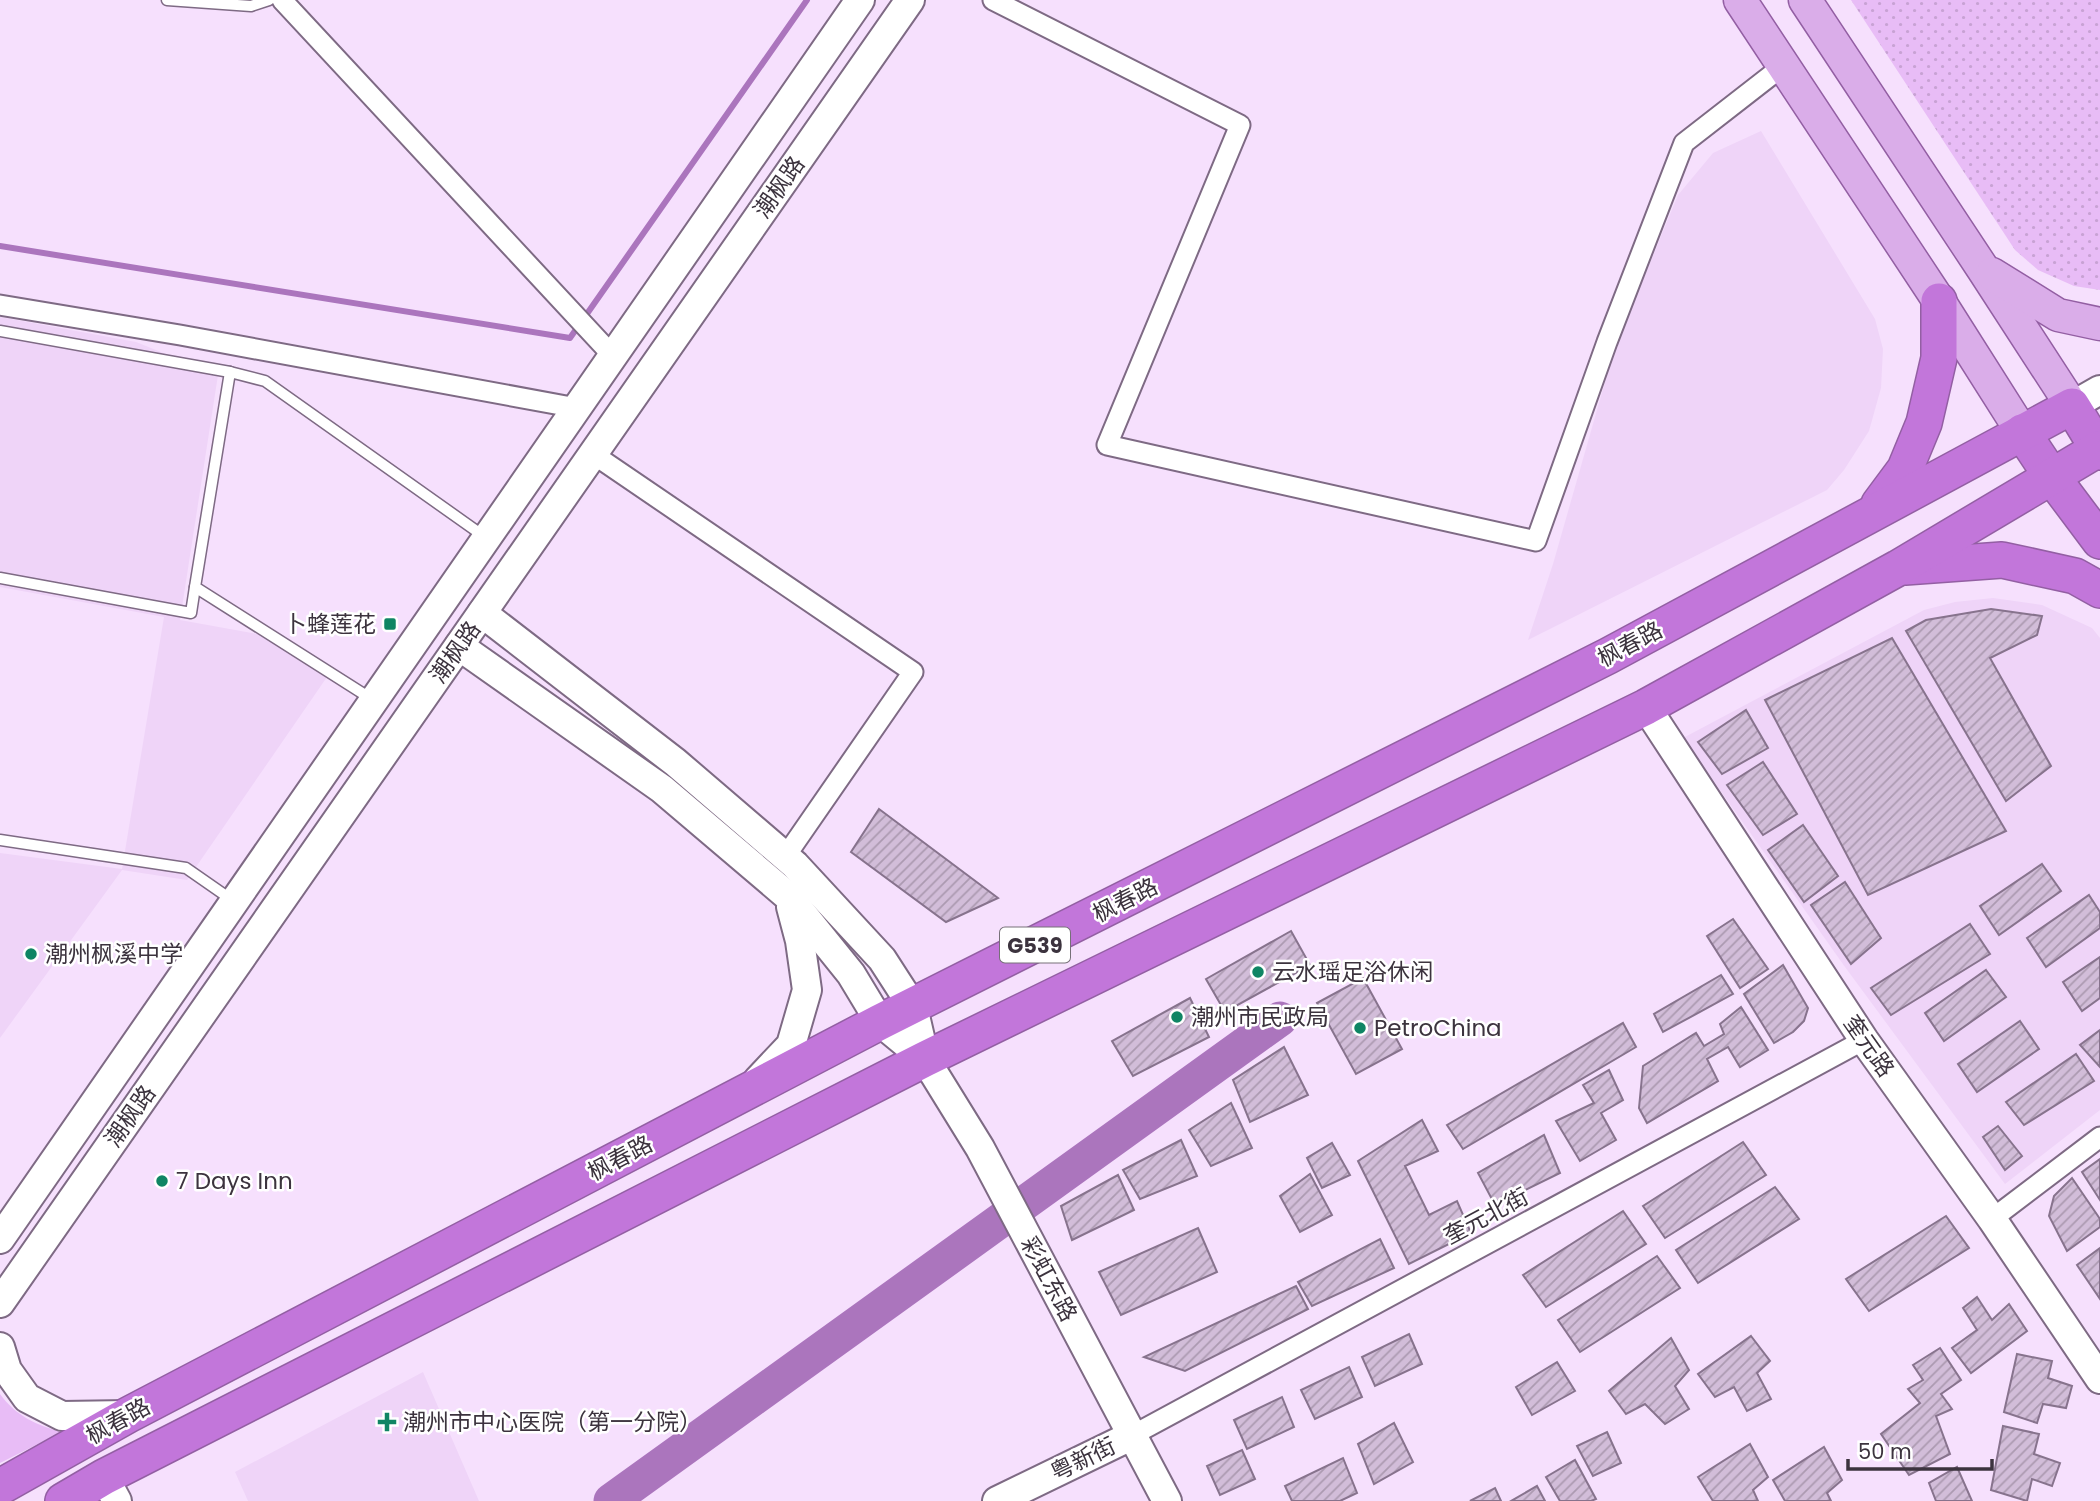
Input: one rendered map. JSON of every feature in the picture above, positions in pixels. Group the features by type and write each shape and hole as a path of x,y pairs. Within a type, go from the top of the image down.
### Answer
{"highway":[{"path":"1873,513 1905,469 1924,423 1938,358 1939,301"},
{"name":"枫春路","path":"0,1487 128,1415 880,1022 1608,656 2086,398"},
{"name":"G539","path":"2086,398 2099,450"},
{"path":"2022,432 2100,541"},
{"name":"枫春路","path":"63,1501 110,1489 925,1059 1646,707 1898,568 2099,450"},
{"path":"1898,568 2003,560 2075,576 2100,590"}],"main road":[{"name":"潮枫路","path":"0,1239 860,0"},
{"name":"潮枫路","path":"0,1303 910,0"},
{"path":"1740,0 1939,301 2022,432"},
{"path":"1805,0 1983,269 2086,398"},
{"path":"1983,269 2058,315 2100,324"},
{"path":"482,613 674,762 785,857 882,959 913,1007 925,1059"},
{"path":"459,646 662,789 789,897 851,974 880,1022 925,1059"},
{"name":"奎元路","path":"1646,707 1864,1040 1992,1219 2100,1379"},
{"path":"746,1092 791,1045 807,990 800,941 789,897"},
{"name":"彩虹东路","path":"925,1059 980,1148 1167,1501"},
{"path":"0,1347 7,1370 27,1398 62,1416 128,1415"},
{"name":"粤新街","path":"997,1501 1131,1436"}],"street":[{"path":"282,0 613,356"},
{"path":"993,0 1240,125 1107,445 1536,541 1607,342 1684,143 1783,66"},
{"path":"0,305 577,408"},
{"path":"593,454 913,672 785,857"},
{"name":"奎元北街","path":"1131,1436 1864,1040"},
{"path":"1992,1219 2100,1137"}],"lane":[{"path":"167,0 251,6 269,0"},
{"path":"0,331 230,372 265,381 486,538"},
{"path":"0,578 191,613 230,372"},
{"path":"195,587 374,701"},
{"path":"0,840 186,868 234,901"}],"shaded area":[{"path":"1851,0 2100,0 2100,290 2074,286 2038,270 2015,250"},
{"path":"1761,131 1875,319 1883,349 1881,388 1869,431 1844,470 1827,490 1528,640 1553,564 1615,347 1678,195 1713,153"},
{"path":"0,317 136,342 218,375 180,620 269,636 327,677 187,880 122,870 0,1038 0,853 122,869 164,617 0,587"},
{"path":"1993,598 2042,605 2092,628 2100,638 2100,1110 2005,1184 1845,967 1683,738 1924,610 1955,602"},
{"name":"潮州市中心医院（第一分院）","path":"423,1372 479,1501 248,1501 235,1472"},
{"path":"0,1394 27,1419 62,1432 0,1463"}],"building":[{"path":"1991,609 2042,616 2037,635 1990,658 2051,766 2006,801 1906,631 1926,620"},
{"path":"1892,638 2006,831 1868,895 1765,700"},
{"path":"1746,710 1768,748 1722,774 1698,742"},
{"path":"1763,762 1797,814 1763,835 1727,785"},
{"path":"879,809 998,898 946,922 851,852"},
{"path":"1803,825 1838,876 1804,902 1768,850"},
{"path":"2042,864 2061,891 1999,935 1980,906"},
{"path":"1845,882 1881,938 1851,964 1811,905"},
{"path":"2089,895 2100,912 2100,928 2046,967 2027,938"},
{"path":"1733,919 1768,969 1740,988 1707,936"},
{"path":"1970,924 1990,954 1891,1015 1871,988"},
{"name":"云水瑶足浴休闲","path":"1291,931 1310,965 1225,1012 1206,979"},
{"path":"2100,957 2100,998 2082,1011 2063,982"},
{"path":"1783,965 1808,1008 1804,1021 1793,1032 1774,1043 1744,994"},
{"path":"1986,970 2006,997 1944,1041 1925,1013"},
{"path":"1721,975 1733,994 1663,1032 1654,1014"},
{"path":"1363,978 1402,1049 1356,1074 1317,1003"},
{"name":"潮州市民政局","path":"1190,998 1209,1037 1133,1076 1112,1041"},
{"path":"1741,1007 1768,1050 1740,1067 1728,1047 1707,1059 1718,1081 1647,1123 1639,1108 1643,1066 1696,1033 1704,1046 1724,1034 1720,1024"},
{"path":"2020,1021 2039,1049 1977,1092 1958,1064"},
{"path":"1623,1023 1636,1047 1463,1149 1447,1125"},
{"path":"2100,1030 2100,1067 2080,1045"},
{"path":"1284,1047 1308,1095 1250,1122 1233,1080"},
{"path":"2076,1054 2094,1081 2024,1125 2006,1102"},
{"path":"1609,1070 1623,1100 1601,1113 1616,1140 1580,1161 1556,1121 1594,1103 1583,1085"},
{"path":"1231,1103 1252,1148 1211,1166 1189,1130"},
{"path":"1422,1120 1438,1151 1405,1166 1429,1215 1457,1201 1471,1233 1409,1264 1358,1161"},
{"path":"1998,1126 2022,1156 2005,1170 1983,1137"},
{"path":"1544,1135 1560,1173 1495,1205 1478,1173"},
{"path":"1181,1140 1197,1176 1140,1199 1123,1170"},
{"path":"1743,1142 1766,1175 1665,1238 1643,1206"},
{"path":"1332,1143 1350,1175 1322,1188 1307,1158"},
{"path":"2100,1159 2100,1200 2082,1172"},
{"path":"1310,1174 1332,1215 1300,1232 1280,1196"},
{"path":"1118,1175 1134,1210 1072,1240 1061,1206"},
{"path":"2072,1178 2100,1219 2100,1227 2067,1251 2049,1216 2054,1196"},
{"path":"1775,1187 1799,1219 1698,1283 1676,1250"},
{"path":"1623,1211 1646,1244 1546,1307 1523,1275"},
{"path":"1946,1216 1969,1248 1869,1311 1846,1279"},
{"path":"1198,1228 1217,1272 1121,1315 1099,1272"},
{"path":"1380,1239 1394,1268 1312,1306 1298,1282"},
{"path":"2100,1248 2100,1299 2077,1265"},
{"path":"1657,1256 1680,1288 1580,1352 1558,1320"},
{"path":"1296,1286 1308,1309 1185,1371 1144,1357"},
{"path":"1977,1297 1992,1320 2009,1304 2027,1331 1971,1373 1952,1348 1977,1330 1963,1308"},
{"path":"1409,1334 1422,1364 1375,1386 1362,1357"},
{"path":"1751,1336 1770,1361 1757,1373 1771,1399 1747,1411 1734,1387 1715,1397 1698,1374"},
{"path":"1671,1338 1689,1370 1675,1386 1689,1409 1665,1424 1645,1404 1626,1414 1609,1391"},
{"path":"1940,1348 1961,1380 1941,1394 1952,1409 1936,1416 1950,1454 1909,1475 1881,1434 1920,1403 1908,1389 1923,1380 1913,1365"},
{"path":"2017,1354 2052,1361 2048,1378 2072,1386 2066,1408 2043,1404 2037,1423 2004,1412"},
{"path":"1557,1362 1575,1391 1532,1415 1516,1387"},
{"path":"1349,1367 1362,1397 1315,1419 1301,1390"},
{"path":"1282,1397 1294,1427 1247,1449 1234,1420"},
{"path":"1394,1423 1413,1462 1374,1484 1358,1444"},
{"path":"2003,1426 2039,1434 2034,1454 2060,1463 2052,1486 2032,1479 2027,1501 1991,1490"},
{"path":"1607,1432 1621,1463 1593,1476 1577,1446"},
{"path":"1750,1444 1768,1477 1753,1490 1758,1501 1713,1501 1698,1477"},
{"path":"1824,1447 1842,1480 1827,1493 1831,1501 1785,1501 1773,1480"},
{"path":"1242,1450 1255,1479 1220,1495 1207,1466"},
{"path":"1343,1458 1357,1493 1340,1501 1292,1501 1285,1486"},
{"path":"1575,1460 1596,1499 1560,1501 1546,1477"},
{"path":"1957,1467 1972,1501 1936,1501 1929,1483"},
{"path":"1537,1486 1545,1501 1511,1501"},
{"path":"1495,1488 1501,1501 1470,1501"}],"waterway":[{"path":"0,246 570,338 807,0"},
{"path":"611,1501 1280,1019"}],"place":[{"name":"卜蜂莲花","path":"390,624"},
{"name":"潮州枫溪中学","path":"31,954"},
{"name":"云水瑶足浴休闲","path":"1258,972"},
{"name":"潮州市民政局","path":"1177,1017"},
{"name":"PetroChina","path":"1360,1028"},
{"name":"7 Days Inn","path":"162,1181"},
{"name":"潮州市中心医院（第一分院）","path":"387,1422"}]}
